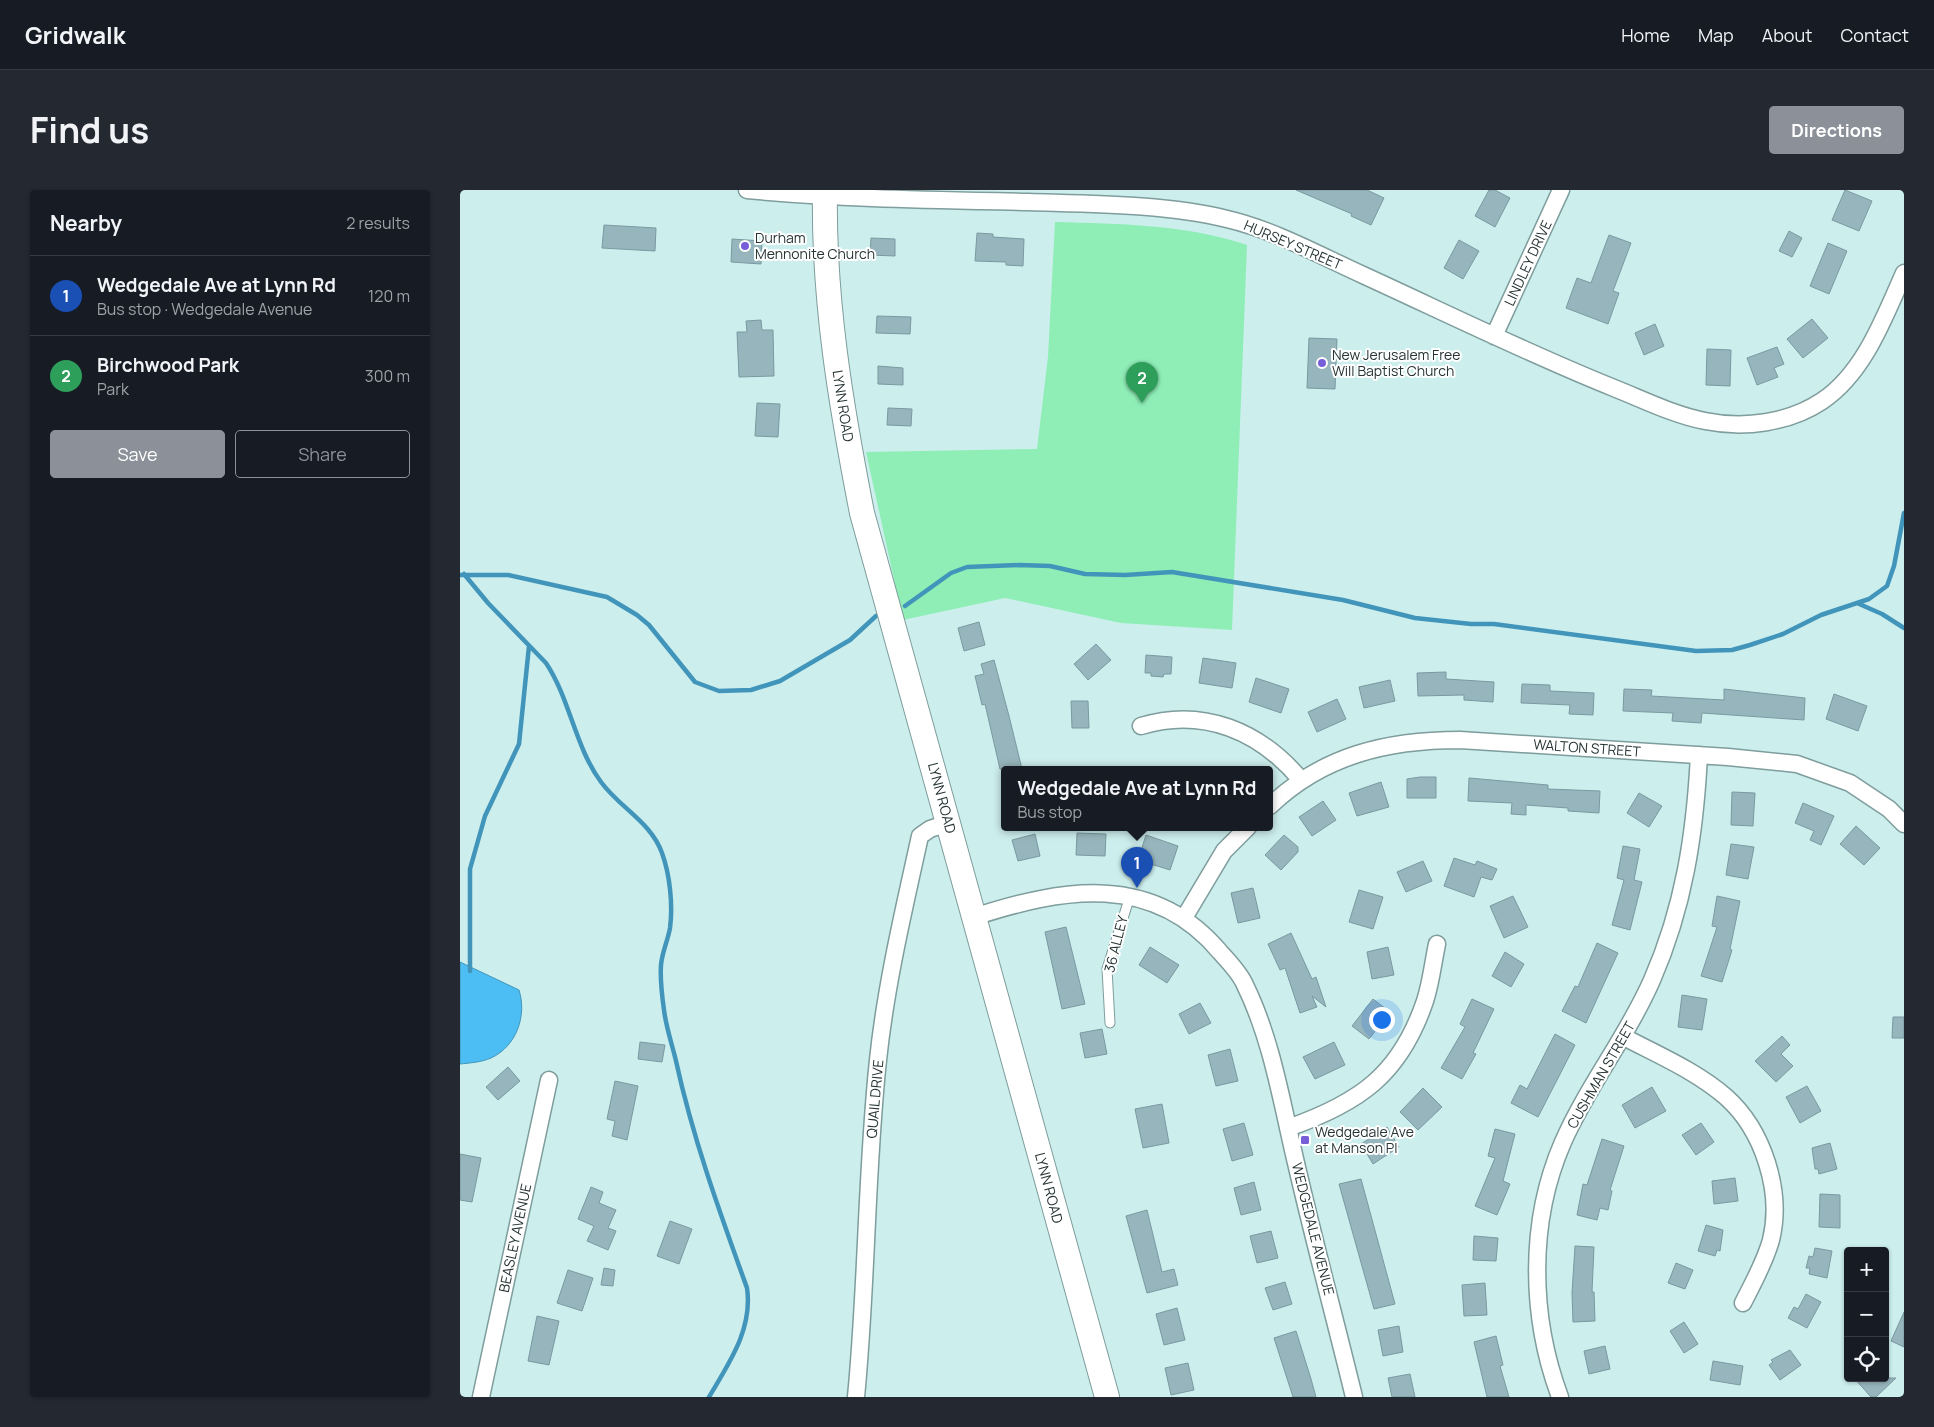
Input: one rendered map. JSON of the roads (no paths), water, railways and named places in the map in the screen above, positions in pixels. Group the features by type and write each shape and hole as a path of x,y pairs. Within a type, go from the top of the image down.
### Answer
{"street":[{"name":"HURSEY STREET","path":"747,190 1102,204 1223,218 1282,238 1583,375 1682,415 1704,421 1763,422 1789,418 1807,409 1835,390 1863,357 1904,273"},
{"name":"LINDLEY DRIVE","path":"1494,336 1561,190"},
{"name":"LYNN ROAD","path":"825,194 831,323 838,385 859,494 880,581 1107,1397"},
{"path":"1141,726 1174,719 1198,719 1219,723 1247,736 1264,747 1281,760 1301,780"},
{"name":"WALTON STREET","path":"1273,803 1301,780 1361,752 1422,740 1494,741 1699,755 1797,764 1833,775 1867,793 1889,809 1904,824"},
{"name":"CUSHMAN STREET","path":"1560,1397 1547,1358 1542,1332 1538,1285 1537,1254 1540,1228 1550,1180 1563,1143 1580,1109 1624,1037 1669,938 1687,872 1697,808 1699,755"},
{"name":"QUAIL DRIVE","path":"856,1397 864,1295 870,1157 883,1020 920,836 930,829 948,823"},
{"path":"1184,918 1224,851 1244,831"},
{"name":"WEDGEDALE AVENUE","path":"974,917 1005,907 1046,898 1115,893 1130,895 1184,918 1210,940 1244,982 1268,1049 1354,1397"},
{"path":"1288,1128 1324,1115 1362,1093 1397,1060 1409,1041 1425,1001 1437,944"},
{"path":"1624,1037 1690,1072 1727,1098 1748,1123 1759,1143 1772,1181 1773,1224 1768,1249 1743,1303"},
{"name":"BEASLEY AVENUE","path":"481,1397 549,1080"}],"lane":[{"name":"36 ALLEY","path":"1110,1022 1106,969 1130,895"}],"water":[{"path":"460,962 519,990 522,1009 518,1029 500,1053 484,1060 460,1064"}],"waterway":[{"path":"905,606 951,573 967,567 1050,566 1085,574 1125,575 1172,572 1343,600 1415,618 1471,624 1494,624 1696,651 1732,650 1783,634 1821,615 1869,599 1887,586 1894,566 1904,513"},
{"path":"464,574 488,603 546,663 561,692 578,738 592,768 609,791 650,832 657,842 665,862 669,880 671,910 670,928 661,965 661,988 665,1016 699,1147 747,1288 748,1303 743,1332 738,1345 709,1397"},
{"path":"460,575 508,575 607,597 637,615 649,625 695,682 719,691 751,690 780,681 850,640 876,616"},
{"path":"1857,603 1882,614 1904,628"},
{"path":"470,971 470,869 485,816 519,744 529,646"}],"place":[{"name":"Durham Mennonite Church","path":"745,246"},
{"name":"New Jerusalem Free Will Baptist Church","path":"1322,363"},
{"name":"Birchwood Park","path":"1142,403"},
{"name":"Wedgedale Ave at Lynn Rd","path":"1137,888"},
{"name":"Wedgedale Ave at Manson Pl","path":"1305,1140"}]}
